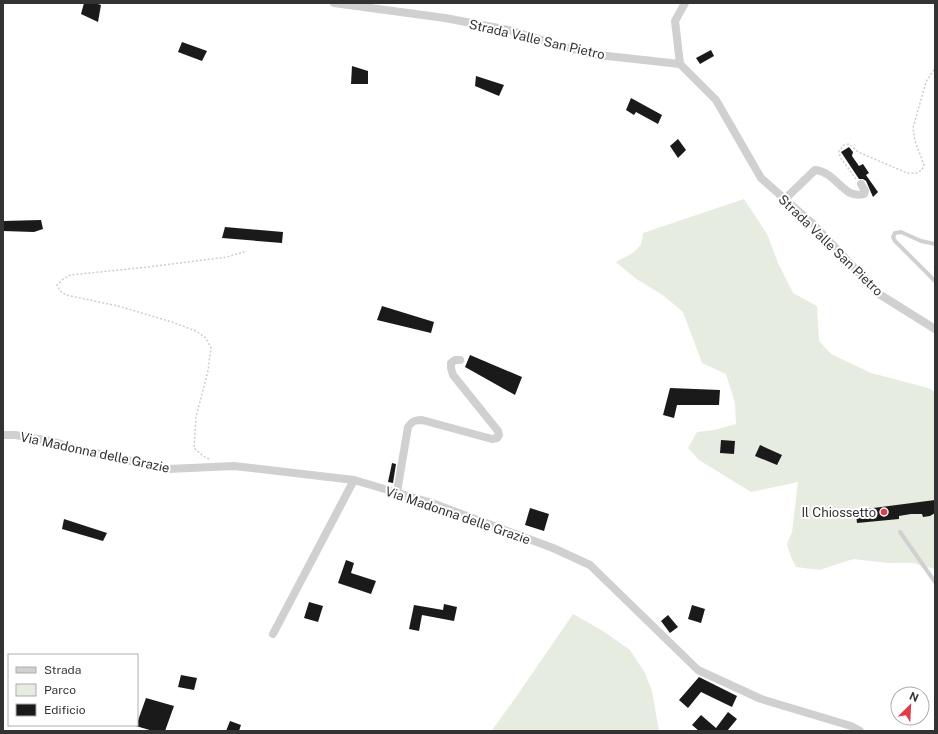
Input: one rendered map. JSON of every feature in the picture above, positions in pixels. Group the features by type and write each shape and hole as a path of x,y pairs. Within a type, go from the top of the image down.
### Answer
{"street":[{"name":"Strada Valle San Pietro","path":"334,3 445,18 509,30 589,54 680,64 716,100 761,178 813,224 879,294 935,329"},
{"path":"680,64 675,21 685,3"},
{"path":"785,199 815,170 822,171 832,176 849,193 854,195 864,194 865,191 861,184"},
{"path":"397,492 408,427 416,420 422,420 492,439 497,438 499,435 498,431 453,375 451,363 455,360 460,360"},
{"name":"Via Madonna delle Grazie","path":"3,435 15,435 51,441 81,450 168,468 234,466 354,480 432,503 553,548 590,565 698,670 761,699 851,726 860,731"},
{"path":"273,634 354,480"}],"lane":[{"path":"935,244 921,241 898,232 895,233 893,237 895,241 935,281"},
{"path":"900,532 935,582"}],"path":[{"path":"861,184 840,157 839,151 844,145 850,144 858,152 907,173 917,173 922,170 924,165 915,141 913,128 926,82 935,68"},
{"path":"218,466 215,461 203,456 194,448 196,417 208,371 211,348 206,338 196,331 172,322 118,306 66,295 60,291 57,285 70,275 227,257 247,252"}],"green space":[{"path":"744,199 767,234 778,263 793,293 817,306 819,341 831,354 871,373 928,388 935,392 935,569 913,563 888,563 853,559 820,570 796,567 787,544 792,532 798,482 751,492 699,460 688,448 697,432 714,430 736,424 735,403 726,374 702,363 683,312 664,296 635,278 616,262 631,254 638,248 641,244 643,233"},
{"path":"573,614 603,631 630,650 645,673 652,691 659,731 492,730"}],"building":[{"path":"84,3 95,3 101,5 98,22 81,14"},
{"path":"182,42 207,51 202,61 178,52"},
{"path":"711,50 714,56 700,64 696,58"},
{"path":"352,66 368,71 368,84 351,84"},
{"path":"476,76 504,85 499,96 475,86"},
{"path":"631,98 662,115 658,124 636,112 634,115 626,110"},
{"path":"678,139 686,150 678,158 670,146"},
{"path":"849,147 853,152 852,156 859,166 863,164 869,173 866,175 878,192 873,197 866,181 859,179 841,152"},
{"path":"41,220 43,229 34,232 3,231 3,221"},
{"path":"225,227 283,232 282,243 222,238"},
{"path":"382,306 434,322 431,333 377,320"},
{"path":"470,355 522,377 515,395 465,367"},
{"path":"670,388 720,390 719,405 677,405 674,418 663,415"},
{"path":"721,440 735,441 734,454 720,453"},
{"path":"760,445 782,455 777,465 755,456"},
{"path":"392,463 396,464 393,483 388,482"},
{"name":"Il Chiossetto","path":"935,500 935,513 930,516 923,517 922,514 911,514 899,516 899,519 857,523 856,514 858,510"},
{"path":"530,508 549,514 544,531 525,525"},
{"path":"64,519 107,533 103,541 62,529"},
{"path":"346,560 354,563 351,573 376,581 371,594 338,583"},
{"path":"309,602 323,606 318,622 304,618"},
{"path":"444,604 457,607 454,621 422,615 419,631 409,629 414,605 443,610"},
{"path":"692,605 705,609 701,623 688,619"},
{"path":"668,615 678,627 670,633 661,621"},
{"path":"181,675 197,678 194,690 178,687"},
{"path":"699,677 737,696 732,707 701,692 688,708 679,700"},
{"path":"146,698 174,706 165,731 153,731 136,726 138,726 138,720"},
{"path":"728,712 737,719 727,731 699,731 692,725 701,715 716,728"},
{"path":"230,721 241,725 239,731 226,731"}],"place":[{"name":"Il Chiossetto","path":"884,512"}]}
